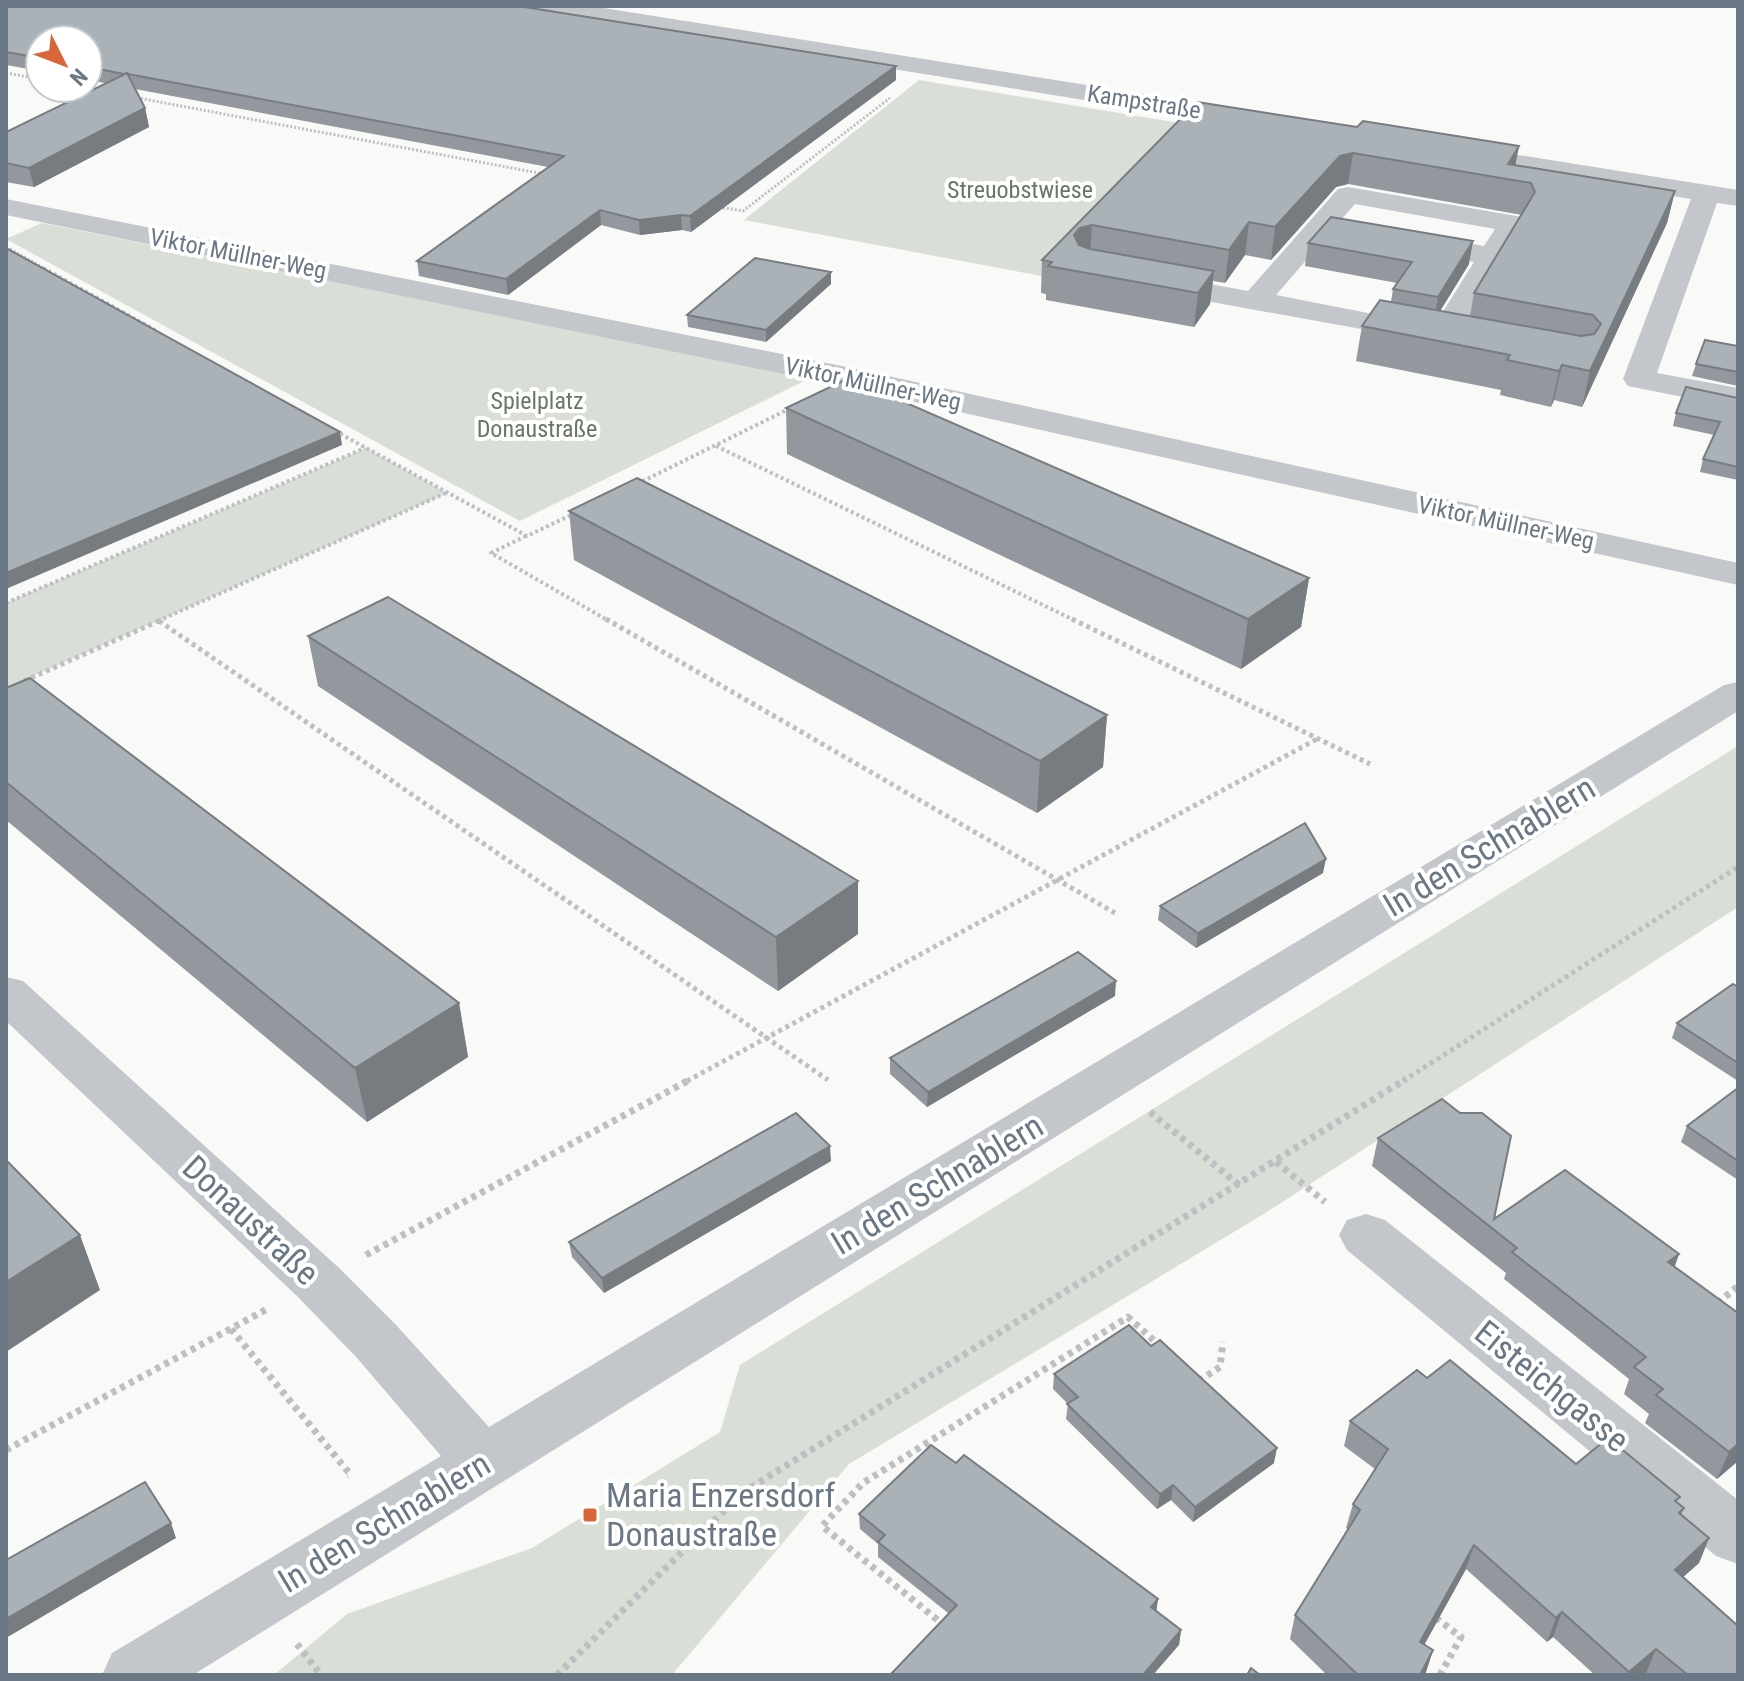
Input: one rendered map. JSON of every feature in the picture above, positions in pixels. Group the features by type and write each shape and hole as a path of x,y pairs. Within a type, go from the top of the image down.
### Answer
{"street":[{"name":"Kampstraße","path":"549,6 1275,123"},
{"path":"1432,149 1738,198"},
{"path":"1444,335 1523,206 1543,167"},
{"path":"1707,193 1639,379 1738,398"},
{"path":"1255,301 1348,195 1523,206"},
{"name":"Viktor Müllner-Weg","path":"6,207 852,378 1738,574"},
{"path":"1320,226 1492,256"},
{"path":"1119,276 1502,346"},
{"name":"In den Schnablern","path":"135,1675 1738,694"},
{"name":"Donaustraße","path":"6,993 318,1282 377,1342 483,1461"},
{"name":"Eisteichgasse","path":"1366,1235 1738,1537"}],"path":[{"path":"715,206 743,211 929,67"},
{"path":"143,99 157,92"},
{"path":"129,96 551,175"},
{"path":"254,119 267,112"},
{"path":"369,141 382,134"},
{"path":"489,163 502,155"},
{"path":"6,247 163,335 149,340"},
{"path":"59,288 72,284"},
{"path":"635,484 852,378"},
{"path":"328,427 527,536"},
{"path":"716,446 1370,764"},
{"path":"6,603 366,448"},
{"path":"20,682 447,493"},
{"path":"581,510 491,553 1115,913"},
{"path":"159,621 828,1080"},
{"path":"6,1450 1317,739"},
{"path":"557,1675 742,1493 1276,1162 1738,867"},
{"path":"1109,1079 1239,1185"},
{"path":"1276,1162 1366,1235"},
{"path":"1714,1306 1738,1286"},
{"path":"956,1635 822,1526 863,1483 1128,1317 1168,1354"},
{"path":"231,1329 350,1474 337,1482"},
{"path":"1198,1382 1220,1367 1223,1342"},
{"path":"1188,1373 1210,1393"},
{"path":"1428,1612 1461,1637 1440,1675"},
{"path":"289,1634 321,1675"}],"green space":[{"name":"Streuobstwiese","path":"919,80 1192,125 1047,277 744,220"},
{"name":"Spielplatz Donaustraße","path":"42,223 810,378 520,521 6,239"},
{"path":"366,448 447,493 6,688 6,603"},
{"path":"1738,746 1738,907 1267,1212 849,1464 672,1675 274,1675 347,1614 532,1548 720,1432 740,1365"}],"building":[{"path":"6,6 518,6 896,66 690,216 639,220 600,210 506,279 417,261 564,156 104,70 104,24 24,24 24,55 6,52"},
{"path":"127,73 145,108 29,168 6,163 6,132 63,104 104,104 104,84"},
{"path":"1197,102 1357,127 1363,121 1519,146 1508,164 1675,191 1590,371 1562,365 1559,371 1507,360 1510,355 1362,326 1380,300 1581,336 1594,334 1601,324 1593,315 1474,293 1535,192 1531,183 1353,153 1340,156 1275,227 1249,222 1229,250 1092,225 1080,228 1074,235 1079,245 1090,249 1214,271 1198,293 1048,266 1052,262 1042,260"},
{"path":"1331,217 1473,241 1438,297 1393,289 1412,262 1308,243"},
{"path":"6,248 340,432 6,573"},
{"path":"755,258 831,272 766,330 687,315"},
{"path":"1705,340 1738,346 1738,372 1696,364"},
{"path":"849,378 1309,578 1248,619 786,408"},
{"path":"1686,387 1738,398 1738,467 1703,459 1720,422 1676,413"},
{"path":"637,478 1107,715 1040,761 569,511"},
{"path":"388,597 858,881 776,937 308,636"},
{"path":"30,678 459,1003 355,1068 6,782 6,688"},
{"path":"1305,823 1326,859 1198,933 1160,906"},
{"path":"1078,952 1116,981 928,1092 890,1058"},
{"path":"1733,984 1738,987 1738,1063 1677,1023"},
{"path":"1738,1088 1738,1161 1687,1126"},
{"path":"1442,1099 1460,1113 1482,1113 1511,1136 1494,1219 1565,1170 1679,1254 1668,1262 1738,1313 1738,1444 1729,1452 1656,1395 1663,1389 1634,1367 1646,1357 1512,1252 1517,1248 1378,1138"},
{"path":"796,1113 830,1146 602,1278 569,1242"},
{"path":"6,1160 80,1235 6,1282"},
{"path":"1129,1325 1151,1346 1160,1340 1277,1448 1195,1507 1173,1485 1160,1494 1067,1404 1078,1397 1054,1374"},
{"path":"1450,1360 1576,1464 1608,1438 1680,1497 1675,1501 1684,1508 1679,1513 1709,1538 1675,1570 1738,1626 1738,1675 1688,1675 1656,1649 1629,1672 1562,1612 1556,1618 1474,1545 1420,1642 1433,1650 1420,1675 1358,1675 1295,1615 1360,1510 1353,1504 1388,1449 1350,1421 1417,1370 1427,1378"},
{"path":"931,1445 956,1463 964,1455 1158,1599 1151,1607 1181,1630 1143,1675 890,1675 957,1605 878,1542 885,1535 859,1514"},
{"path":"145,1482 171,1523 6,1619 6,1560"},
{"path":"1251,1668 1260,1675 1247,1675"}],"place":[{"name":"Maria Enzersdorf Donaustraße","path":"590,1515"}]}
